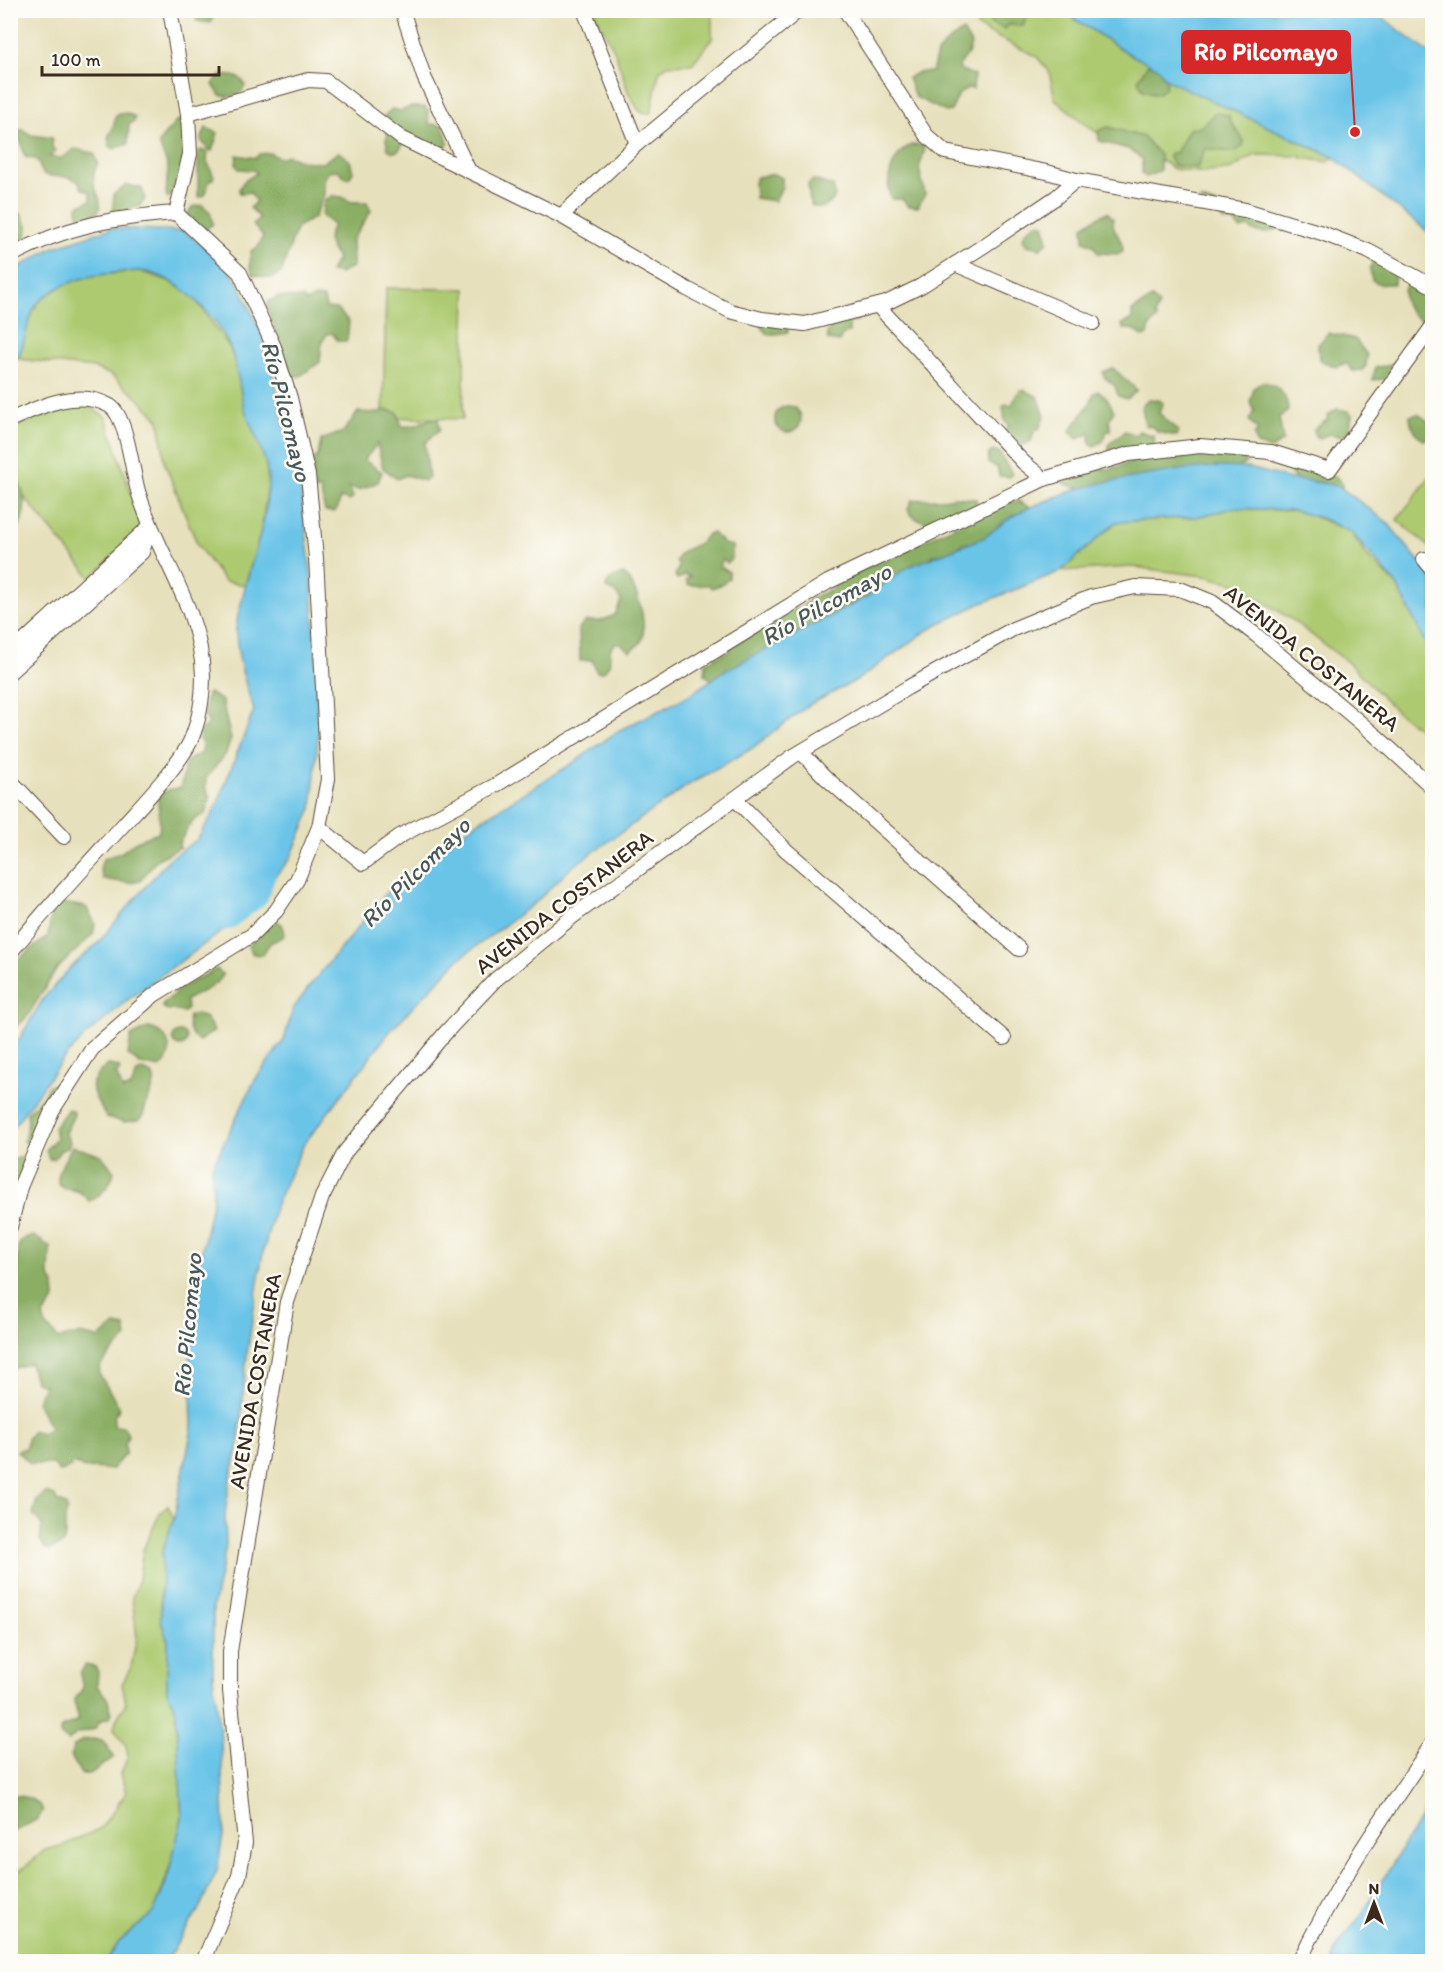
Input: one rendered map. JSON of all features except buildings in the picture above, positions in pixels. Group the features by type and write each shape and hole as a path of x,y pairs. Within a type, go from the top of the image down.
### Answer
{"street":[{"path":"170,10 188,114 190,154 176,213"},
{"path":"402,10 424,77 469,171"},
{"path":"584,10 637,144"},
{"path":"561,216 637,144 799,10"},
{"path":"845,10 926,135 945,152 1076,180 1245,210 1288,222 1368,251 1432,286"},
{"path":"188,114 308,80 326,81 401,138 561,216 730,311 762,319 805,324 878,306 921,286 1055,198 1076,180"},
{"path":"10,255 65,231 106,220 176,213 240,273 274,346 308,475 316,558 328,779 319,826 297,880 276,911 252,935 154,995 92,1049 52,1110 20,1187 10,1227"},
{"path":"955,264 1093,323"},
{"path":"878,306 1023,462 1044,479"},
{"path":"319,826 363,863 400,836 496,785 828,582 1044,479 1129,454 1200,446 1271,452 1329,470 1432,327"},
{"path":"10,420 61,401 89,398 112,407 123,426 138,491 150,527 182,591 198,645 203,675 200,711 190,743 150,795 10,953"},
{"path":"10,654 150,527"},
{"path":"10,672 142,552 150,527"},
{"name":"AVENIDA COSTANERA","path":"203,1962 239,1876 245,1843 230,1691 230,1651 287,1302 322,1197 345,1152 447,1031 495,980 572,917 801,752 907,688 1013,629 1091,597 1135,587 1180,589 1212,602 1256,635 1375,735 1432,787"},
{"path":"801,752 825,777 1019,949"},
{"path":"10,780 64,837"},
{"path":"735,799 786,850 1004,1038"},
{"path":"1299,1962 1316,1926 1368,1837 1432,1744"}],"green space":[{"path":"1030,10 1023,26 1008,25 1005,29 991,24 985,11 973,11"},
{"path":"193,11 216,11 211,23 197,21"},
{"path":"594,11 712,11 712,39 692,64 667,65 659,72 651,113 640,112 629,94 615,52"},
{"path":"965,11 1062,11 1131,55 1154,65 1167,80 1333,157 1329,162 1301,156 1254,155 1232,169 1203,173 1174,169 1139,147 1102,136 1086,125 1055,99 1049,71 1036,56 977,26"},
{"path":"963,31 971,44 968,54 959,65 960,70 974,75 973,89 968,88 959,94 951,111 946,112 915,97 908,78 918,72 932,72 937,53 947,42"},
{"path":"1148,64 1157,67 1167,80 1165,89 1157,94 1143,90 1138,80"},
{"path":"223,75 240,78 245,86 238,94 220,95 213,85 217,78"},
{"path":"410,107 425,107 428,111 429,124 443,125 448,143 442,151 404,143 398,151 393,152 388,149 386,139 388,135 381,119 392,109 401,111"},
{"path":"126,113 135,117 134,122 129,124 128,144 114,149 110,146 108,137 116,115"},
{"path":"1215,113 1229,115 1230,121 1244,141 1243,146 1234,152 1205,149 1197,168 1173,165 1169,157 1171,153 1176,153 1189,129 1199,128"},
{"path":"186,119 191,121 179,187 168,198 166,194 168,167 159,144 176,121"},
{"path":"1108,127 1143,137 1160,155 1160,171 1146,177 1142,174 1142,159 1128,149 1099,141 1098,131"},
{"path":"206,128 218,133 212,151 208,150 201,140"},
{"path":"23,130 31,135 52,138 52,147 56,151 49,157 62,158 75,149 94,153 98,163 94,185 100,199 99,211 88,217 80,217 77,210 79,205 91,200 90,192 81,188 80,183 71,178 43,174 37,161 25,157 20,139 11,143 11,131"},
{"path":"912,145 922,145 925,149 919,168 925,194 918,207 908,206 902,199 892,199 888,185 895,160 900,153"},
{"path":"201,150 208,153 207,161 214,177 209,182 205,195 198,197 198,152"},
{"path":"339,152 350,161 353,172 350,177 346,178 338,170 329,171 324,180 324,194 314,218 297,227 281,273 272,278 253,275 250,266 251,251 258,247 263,236 253,225 260,218 250,208 256,201 250,192 240,194 239,189 244,181 257,173 253,170 239,169 236,165 237,155 256,158 259,154 270,153 279,158 288,155 302,161 322,163"},
{"path":"773,174 782,178 782,187 775,201 755,198 754,182 757,177"},
{"path":"813,180 833,186 835,197 824,207 818,208 810,204 808,184"},
{"path":"127,185 142,188 145,199 140,206 112,217 114,194"},
{"path":"332,196 342,197 351,202 367,202 371,211 352,240 353,266 340,274 330,272 337,259 328,239 333,225 322,216 324,201"},
{"path":"1199,199 1283,227 1264,233 1256,232 1248,227 1240,229 1234,222 1223,221 1219,212"},
{"path":"202,205 210,212 213,224 203,231 187,215 192,207"},
{"path":"12,211 21,214 27,226 26,240 11,243"},
{"path":"1107,212 1113,218 1114,227 1121,241 1123,250 1120,254 1098,253 1093,245 1084,241 1083,226"},
{"path":"1037,223 1044,224 1048,242 1040,248 1027,245 1023,240 1025,232"},
{"path":"1368,258 1395,271 1394,284 1380,284 1372,280 1370,269 1374,261"},
{"path":"139,271 167,280 193,296 230,348 266,463 268,485 260,536 245,585 224,581 198,546 165,464 159,420 139,399 111,375 94,368 19,359 30,318 36,306 46,295 57,287 83,278"},
{"path":"1410,285 1424,288 1432,299 1432,324 1414,316 1406,306 1405,287"},
{"path":"386,288 466,289 463,419 383,417"},
{"path":"277,297 303,298 306,302 315,297 324,298 326,308 337,309 349,322 347,341 338,341 332,333 327,334 322,342 320,362 300,376 291,375 267,307 268,302"},
{"path":"1152,298 1159,305 1155,314 1157,319 1150,326 1148,335 1144,337 1132,329 1123,329 1122,324 1132,320 1132,311"},
{"path":"859,315 859,320 849,323 849,332 842,335 839,342 828,340 827,332 832,326 830,324"},
{"path":"787,323 788,332 769,335 762,328 762,325"},
{"path":"1328,333 1355,339 1367,355 1366,366 1362,370 1353,371 1346,363 1336,367 1319,360 1318,345"},
{"path":"1402,359 1386,379 1372,380 1376,367 1387,366"},
{"path":"1113,368 1137,390 1127,399 1118,396 1115,386 1104,377 1103,372"},
{"path":"1262,382 1281,391 1288,411 1279,417 1283,441 1271,449 1257,445 1254,435 1258,431 1249,420 1255,411 1250,403 1254,388"},
{"path":"1020,390 1025,390 1038,397 1045,416 1039,429 1034,431 1031,441 1023,445 1006,435 1005,430 1009,426 1005,421 1003,407 1006,404 1011,406"},
{"path":"1099,391 1107,398 1114,411 1109,420 1111,430 1106,432 1103,441 1094,446 1090,443 1090,433 1077,439 1070,431 1090,403 1094,393"},
{"path":"1148,399 1159,400 1163,403 1159,413 1178,431 1177,436 1157,432 1155,428 1145,425 1142,406"},
{"path":"86,405 106,417 142,527 91,578 11,481 10,429 49,413"},
{"path":"788,406 797,410 801,419 797,428 788,432 779,428 775,419 779,410"},
{"path":"1337,409 1348,411 1352,415 1349,432 1341,437 1331,434 1319,438 1315,436 1314,429"},
{"path":"382,410 397,412 402,426 413,426 430,419 438,419 440,429 425,443 429,478 425,481 406,475 397,479 383,468 377,444 364,460 382,472 378,482 359,490 349,487 353,497 350,501 340,498 338,508 334,512 325,511 320,489 315,491 310,462 318,456 321,440 343,432 358,412 378,413"},
{"path":"1418,414 1432,424 1432,434 1424,440 1416,433 1410,419 1410,416"},
{"path":"1125,431 1136,435 1139,431 1154,436 1154,446 1109,455 1109,444"},
{"path":"1220,451 1244,458 1246,463 1235,470 1153,479 1150,474 1139,477 1127,485 1109,489 1084,489 1061,480 1100,468 1108,469 1141,460 1173,459 1183,452"},
{"path":"999,452 1012,474 1009,477 999,476 997,467 988,463 989,453"},
{"path":"1270,454 1335,476 1342,483 1342,489 1322,482 1297,481 1288,470 1271,464"},
{"path":"11,472 22,489 24,506 20,524 11,542"},
{"path":"1432,474 1432,549 1397,520"},
{"path":"954,497 976,499 977,503 951,517 930,521 913,516 908,509 912,500"},
{"path":"1018,501 1033,509 978,544 964,543 950,554 933,555 925,566 858,603 843,606 837,616 712,680 705,675 706,662 729,651 730,647 794,610 802,608 811,598 830,590 837,582 1001,504"},
{"path":"1233,508 1301,511 1351,532 1368,557 1397,585 1426,644 1432,668 1432,738 1396,711 1350,664 1288,617 1234,583 1204,576 1133,567 1061,571 1116,522 1196,517"},
{"path":"713,533 724,544 733,546 731,560 727,563 724,560 720,563 720,567 729,572 729,578 712,588 709,585 688,585 686,580 690,577 686,575 677,579 675,575 679,566 676,562 680,553"},
{"path":"623,574 637,595 643,616 643,635 640,644 630,651 618,642 614,645 610,649 609,665 603,672 597,672 592,660 580,661 579,628 586,621 601,621 615,615 621,601 617,594 606,588 610,580"},
{"path":"209,693 222,701 231,739 225,755 206,778 206,788 210,797 206,813 192,821 179,843 180,847 156,860 140,881 130,883 103,879 100,868 103,859 122,852 135,842 159,832 158,797 168,790 180,788 186,764 202,753 202,743 199,739 201,730 209,723 204,715"},
{"path":"62,903 86,907 95,923 93,934 56,970 27,1017 18,1025 11,1024 11,965 48,936 52,911"},
{"path":"274,920 282,924 285,933 283,937 270,943 262,955 253,954 248,946"},
{"path":"217,969 223,975 220,979 186,1000 187,1009 184,1012 165,1009 162,1006 180,988"},
{"path":"197,1014 206,1018 214,1031 199,1041 191,1034 188,1023 189,1016"},
{"path":"148,1028 161,1033 168,1044 168,1056 160,1068 140,1064 128,1055 131,1036"},
{"path":"177,1032 183,1032 187,1039 183,1046 177,1046 173,1042 173,1036"},
{"path":"108,1065 119,1067 120,1071 116,1074 123,1090 131,1087 137,1073 141,1070 152,1075 153,1088 139,1120 124,1122 106,1117 95,1096 93,1084 95,1078"},
{"path":"63,1082 37,1142 28,1144 24,1141 28,1122 27,1113 44,1095 48,1086"},
{"path":"68,1109 73,1111 74,1115 65,1133 70,1142 68,1147 60,1151 54,1159 49,1159 46,1150 56,1138 54,1128"},
{"path":"72,1146 102,1156 114,1172 105,1189 89,1201 78,1192 64,1189 58,1182 58,1173"},
{"path":"27,1156 11,1207 11,1164 17,1158"},
{"path":"34,1236 50,1247 49,1276 54,1284 55,1299 43,1315 45,1324 59,1339 79,1334 99,1338 115,1325 125,1327 127,1337 101,1364 99,1374 120,1408 114,1416 114,1426 124,1427 128,1435 125,1444 126,1453 112,1469 84,1468 76,1464 59,1472 54,1464 31,1464 17,1451 26,1448 27,1439 33,1431 43,1434 50,1428 37,1402 44,1385 35,1382 30,1363 12,1369 11,1366 11,1293 17,1275 18,1246 24,1238"},
{"path":"46,1493 55,1496 57,1501 66,1505 67,1511 63,1544 49,1550 40,1540 42,1525 33,1514 37,1500"},
{"path":"168,1506 174,1519 162,1551 161,1621 168,1641 167,1692 176,1710 182,1816 178,1842 157,1905 152,1914 119,1942 106,1961 11,1961 10,1873 20,1871 45,1850 64,1845 101,1828 126,1793 121,1774 128,1756 126,1746 114,1729 116,1720 126,1703 122,1684 131,1667 137,1637 132,1598 139,1579 143,1550 160,1513"},
{"path":"85,1665 95,1667 98,1671 97,1686 107,1698 112,1713 109,1718 100,1721 95,1729 76,1734 68,1741 60,1734 60,1729 79,1720 74,1701 83,1688 80,1674"},
{"path":"83,1740 103,1741 114,1757 90,1774 81,1774 71,1756 73,1747"},
{"path":"11,1795 33,1800 43,1810 38,1819 13,1832"}],"water":[{"path":"1062,11 1374,11 1432,55 1432,235 1333,157 1167,80 1157,67 1131,55"},
{"path":"112,228 184,231 224,263 241,288 268,348 285,430 297,457 312,582 319,725 312,808 290,859 258,896 228,927 130,998 84,1037 63,1059 11,1130 11,1053 43,999 70,968 96,945 168,860 198,839 215,810 254,710 240,661 236,628 264,515 268,474 263,454 244,407 231,350 216,324 194,299 167,279 138,271 89,277 58,288 36,305 21,350 11,365 11,272 52,248"},
{"path":"1249,468 1291,479 1330,484 1341,488 1387,522 1432,577 1432,668 1426,644 1397,585 1351,532 1321,518 1291,510 1233,508 1196,517 1116,522 1061,571 977,605 928,630 857,680 809,705 751,749 693,782 572,867 537,901 458,960 391,1030 304,1144 275,1206 262,1257 247,1353 238,1450 230,1479 225,1514 226,1546 213,1607 213,1677 221,1739 224,1829 217,1871 198,1911 166,1961 106,1962 119,1942 152,1914 157,1905 167,1880 182,1818 176,1710 167,1692 168,1641 161,1621 162,1551 174,1519 192,1428 190,1350 202,1251 213,1198 212,1167 255,1080 284,1040 293,1009 312,983 393,885 473,825 573,763 618,731 688,696 724,671 865,598 908,567 985,537 1008,519 1028,508 1071,491 1101,483 1185,469"},
{"path":"1432,1801 1431,1961 1332,1961 1340,1942 1361,1915"}],"waterway":[{"name":"Río Pilcomayo","path":"227,920 258,896 267,869"}],"place":[{"name":"Río Pilcomayo","path":"1355,132"}]}
